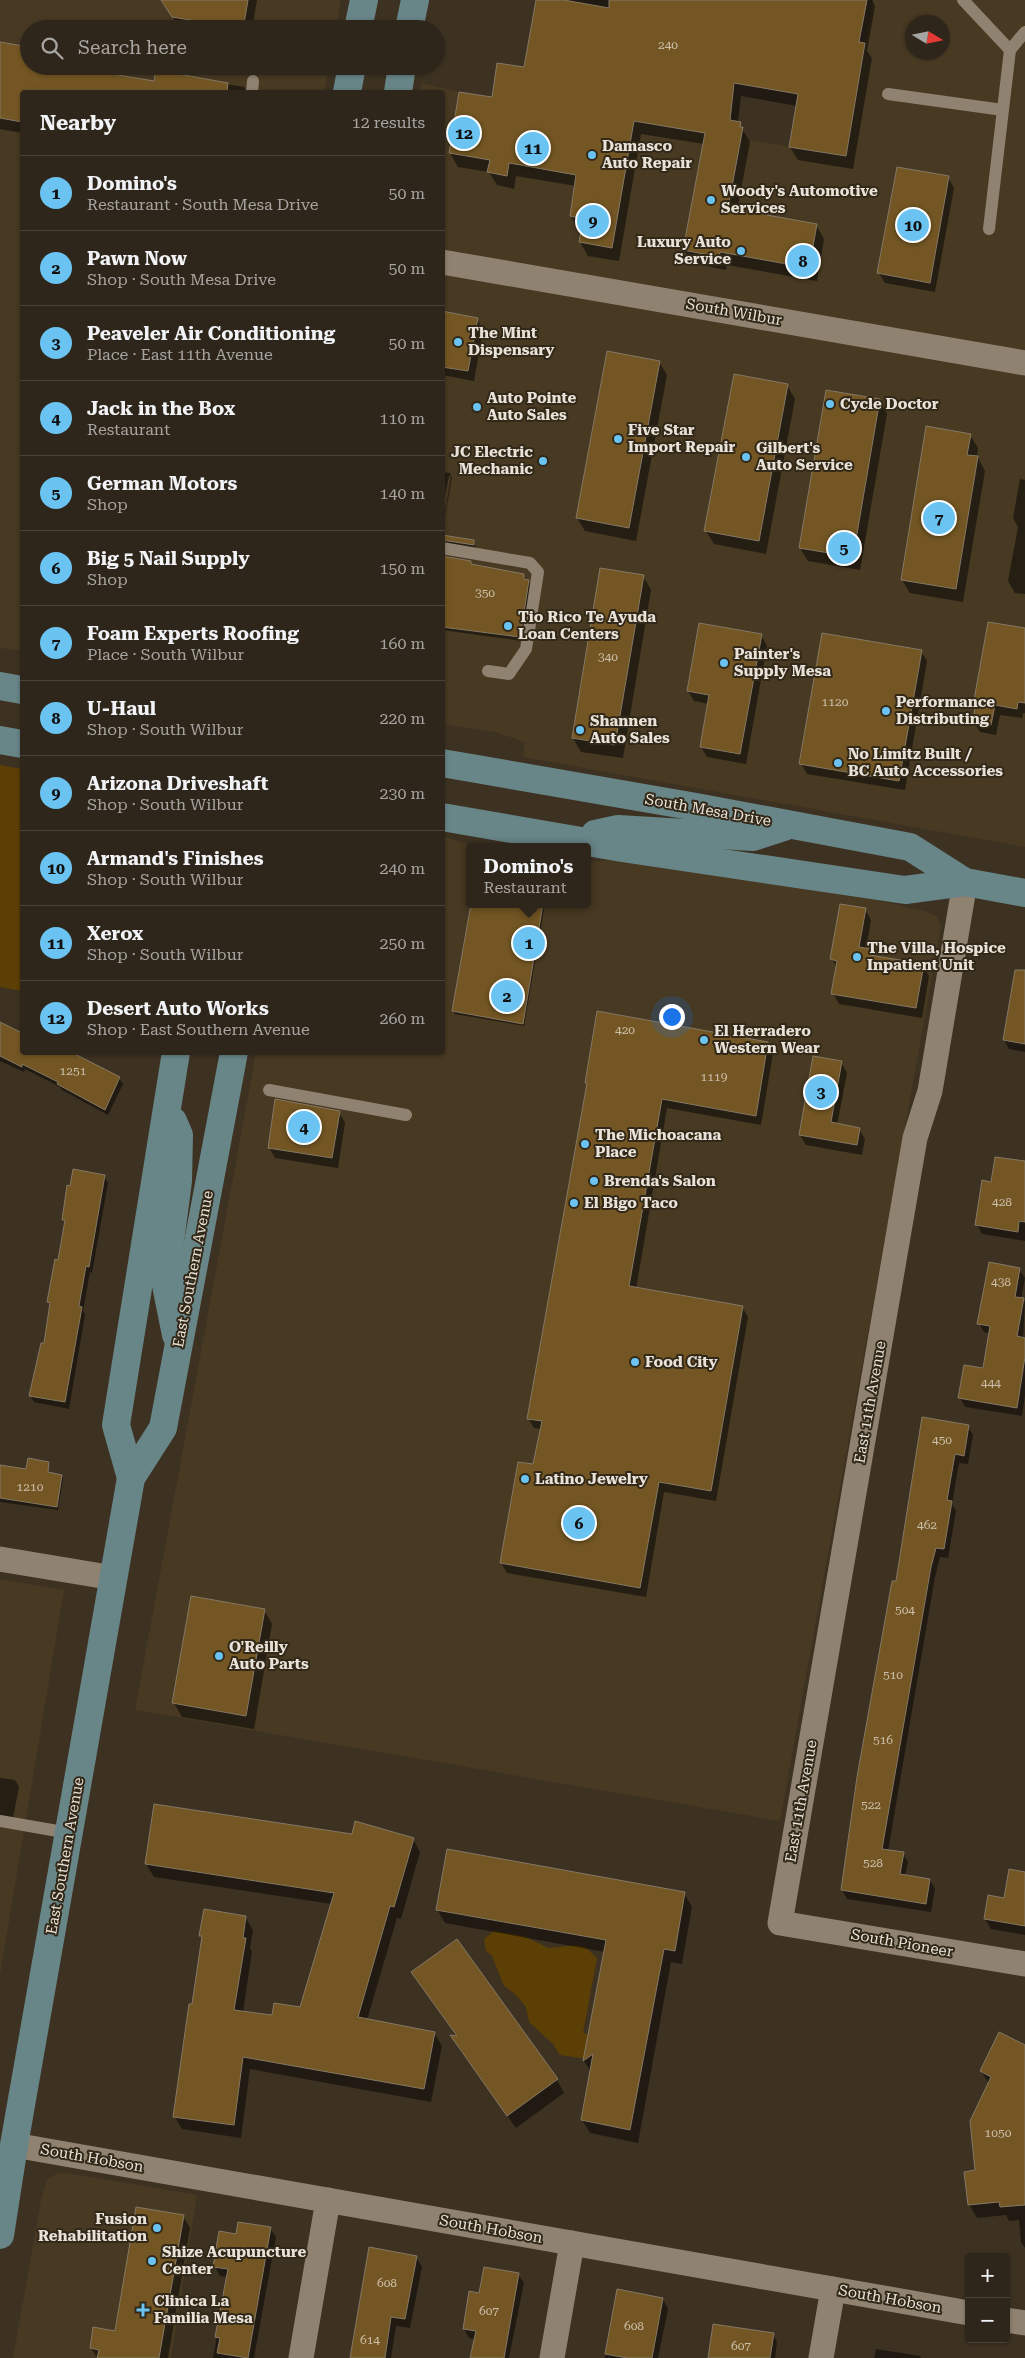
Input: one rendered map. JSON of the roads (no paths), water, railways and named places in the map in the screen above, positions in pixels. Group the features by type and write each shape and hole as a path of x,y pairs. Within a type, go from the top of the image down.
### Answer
{"main road":[{"path":"360,20 364,0"},
{"path":"411,20 415,0"},
{"path":"347,90 350,75"},
{"path":"366,90 368,75"},
{"path":"398,90 401,75"},
{"path":"0,686 20,690"},
{"path":"0,740 20,744"},
{"name":"South Mesa Drive","path":"445,764 910,847 965,882"},
{"name":"South Mesa Drive","path":"445,818 905,890 965,882 1025,893"},
{"path":"574,839 618,829 753,837 790,825"},
{"name":"East Southern Avenue","path":"131,1478 116,1425 175,1055"},
{"name":"East Southern Avenue","path":"0,2235 14,2144 131,1478 163,1428 233,1055"},
{"path":"167,1105 178,1135 178,1182 165,1280 170,1312 179,1346"}],"street":[{"name":"South Wilbur","path":"445,263 1025,362"},
{"name":"East 11th Avenue","path":"780,1922 915,1138 930,1091 965,882"},
{"path":"0,1559 114,1578"},
{"name":"South Pioneer","path":"780,1922 1025,1964"},
{"name":"South Hobson","path":"14,2144 965,2312"},
{"path":"301,2358 328,2200"},
{"path":"552,2358 572,2243"},
{"path":"821,2358 833,2289"},
{"path":"1010,2321 1025,2323"}],"lane":[{"path":"963,0 1010,50"},
{"path":"989,229 1010,50 1025,32"},
{"path":"888,94 1003,110"},
{"path":"445,549 530,563 538,572 523,656 509,674 488,671"},
{"path":"268,1090 406,1115"},
{"path":"0,1821 70,1833"}],"place":[{"name":"Desert Auto Works","path":"464,133"},
{"name":"Xerox","path":"533,148"},
{"name":"Damasco Auto Repair","path":"592,155"},
{"name":"Woody's Automotive Services","path":"711,200"},
{"name":"Arizona Driveshaft","path":"593,221"},
{"name":"Armand's Finishes","path":"913,225"},
{"name":"Luxury Auto Service","path":"741,251"},
{"name":"U-Haul","path":"803,261"},
{"name":"The Mint Dispensary","path":"458,342"},
{"name":"Cycle Doctor","path":"830,404"},
{"name":"Auto Pointe Auto Sales","path":"477,407"},
{"name":"Five Star Import Repair","path":"618,439"},
{"name":"Gilbert's Auto Service","path":"746,457"},
{"name":"JC Electric Mechanic","path":"543,461"},
{"name":"Foam Experts Roofing","path":"939,518"},
{"name":"German Motors","path":"844,548"},
{"name":"Tio Rico Te Ayuda Loan Centers","path":"508,626"},
{"name":"Painter's Supply Mesa","path":"724,663"},
{"name":"Performance Distributing","path":"886,711"},
{"name":"Shannen Auto Sales","path":"580,730"},
{"name":"No Limitz Built / BC Auto Accessories","path":"838,763"},
{"name":"Domino's","path":"529,943"},
{"name":"The Villa, Hospice Inpatient Unit","path":"857,957"},
{"name":"Pawn Now","path":"507,996"},
{"name":"El Herradero Western Wear","path":"704,1040"},
{"name":"Peaveler Air Conditioning","path":"821,1092"},
{"name":"Jack in the Box","path":"304,1127"},
{"name":"The Michoacana Place","path":"585,1144"},
{"name":"Brenda's Salon","path":"594,1181"},
{"name":"El Bigo Taco","path":"574,1203"},
{"name":"Food City","path":"635,1362"},
{"name":"Latino Jewelry","path":"525,1479"},
{"name":"Big 5 Nail Supply","path":"579,1523"},
{"name":"O'Reilly Auto Parts","path":"219,1656"},
{"name":"Fusion Rehabilitation","path":"157,2228"},
{"name":"Shize Acupuncture Center","path":"152,2261"},
{"name":"Clinica La Familia Mesa","path":"143,2310"}]}
